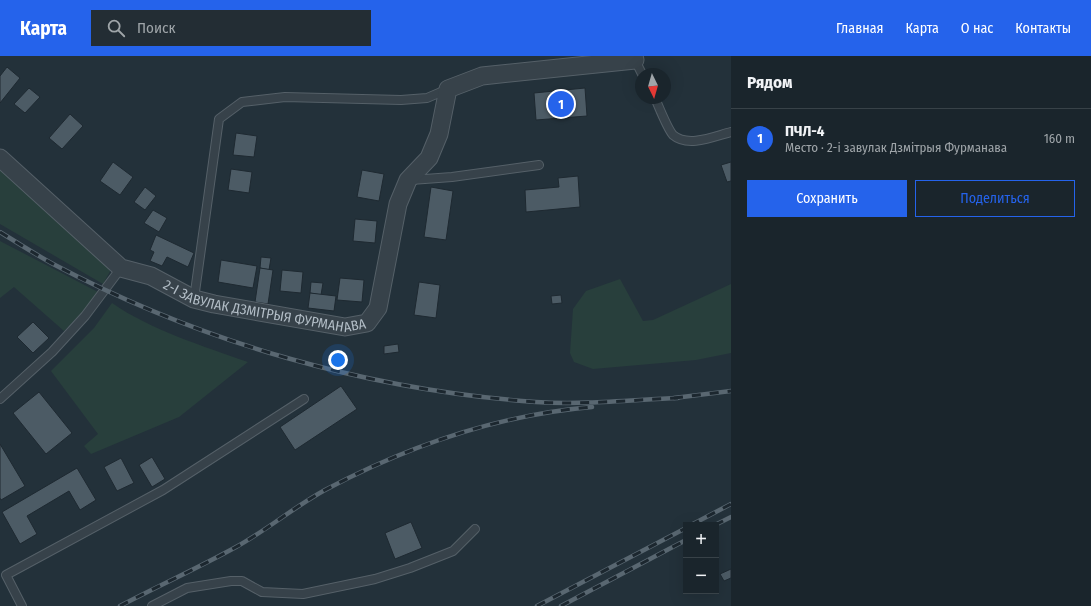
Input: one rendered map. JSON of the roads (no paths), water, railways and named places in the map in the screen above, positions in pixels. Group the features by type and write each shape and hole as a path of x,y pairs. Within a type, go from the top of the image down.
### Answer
{"street":[{"path":"448,89 482,76 637,63"},
{"name":"2-І ЗАВУЛАК ДЗМІТРЫЯ ФУРМАНАВА","path":"0,158 121,268 151,276 194,298 214,304 344,327 367,323 378,308 398,204 408,180 429,158 439,134 448,89"}],"lane":[{"path":"194,298 215,142 219,119 224,114 242,102 249,101 285,97 427,98 448,89"},
{"path":"658,104 673,134 686,141 710,138 731,132"},
{"path":"408,180 452,177 540,165"},
{"path":"0,399 52,352 85,316 121,268"},
{"path":"22,606 3,576 163,490 304,399"},
{"path":"152,606 187,588 231,581 242,581 262,592 303,594 375,578 410,568 453,551 475,529"}],"railway":[{"path":"0,232 55,265 111,293 169,318 288,358 349,374 473,396 536,402 589,403 678,398"},
{"path":"674,398 731,391"},
{"path":"120,606 236,547 325,490 356,474 389,460 454,435 488,425 522,417 592,407"},
{"path":"697,522 731,504"},
{"path":"719,523 731,517"},
{"path":"537,606 683,530"},
{"path":"561,606 683,542"}],"place":[{"name":"ПЧЛ-4","path":"561,104"}]}
